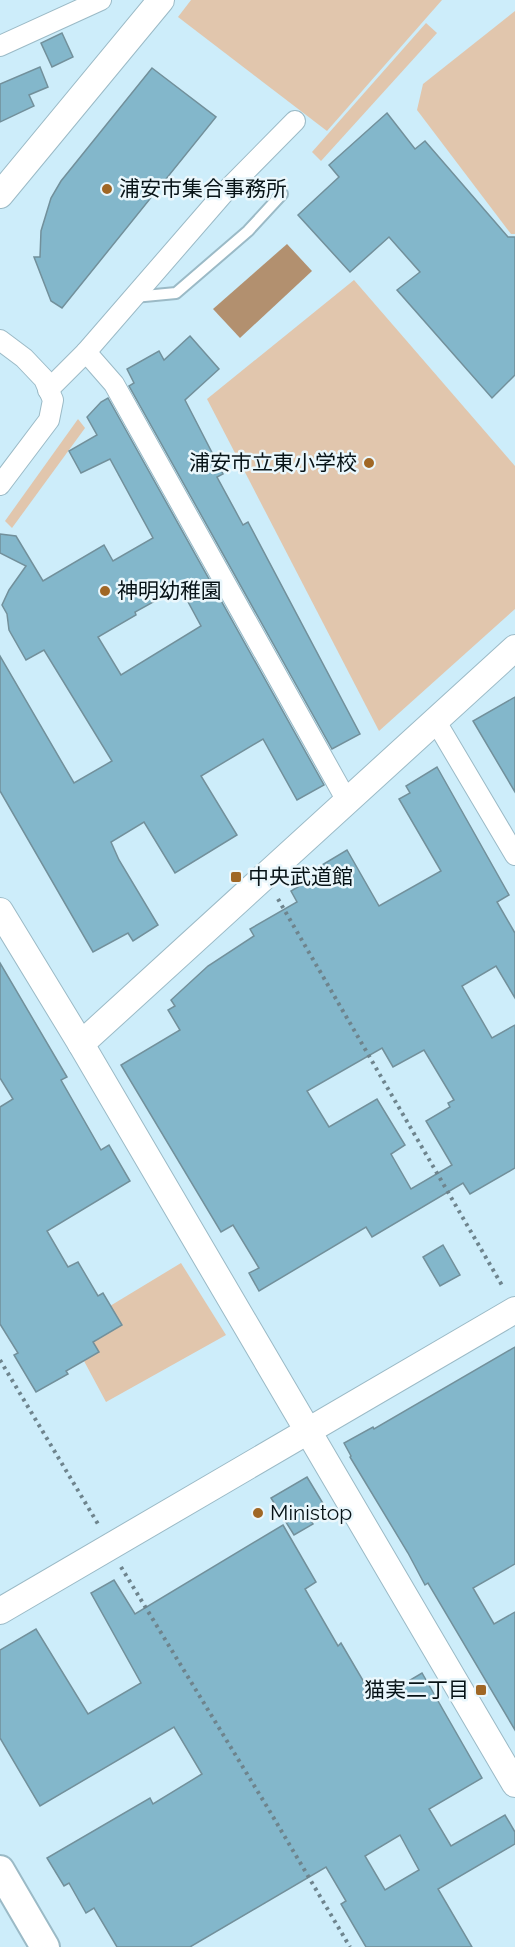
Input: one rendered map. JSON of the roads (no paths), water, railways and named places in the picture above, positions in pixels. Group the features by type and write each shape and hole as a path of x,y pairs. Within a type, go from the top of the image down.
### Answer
{"main road":[{"path":"0,1870 45,1947"}],"street":[{"path":"0,46 101,0"},
{"path":"0,195 156,2"},
{"path":"48,390 86,352 223,194 295,122"},
{"path":"0,340 44,379 53,400 49,420 0,485"},
{"path":"86,352 114,384 347,801"},
{"path":"81,1044 515,648"},
{"path":"435,720 515,855"},
{"path":"0,911 81,1044 515,1784"},
{"path":"0,1611 307,1432 509,1299"}],"lane":[{"path":"134,297 176,293 248,231 282,194"}],"place":[{"name":"浦安市集合事務所","path":"107,189"},
{"name":"浦安市立東小学校","path":"369,463"},
{"name":"神明幼稚園","path":"105,591"},
{"name":"中央武道館","path":"236,877"},
{"name":"Ministop","path":"258,1513"},
{"name":"猫実二丁目","path":"481,1690"}]}
